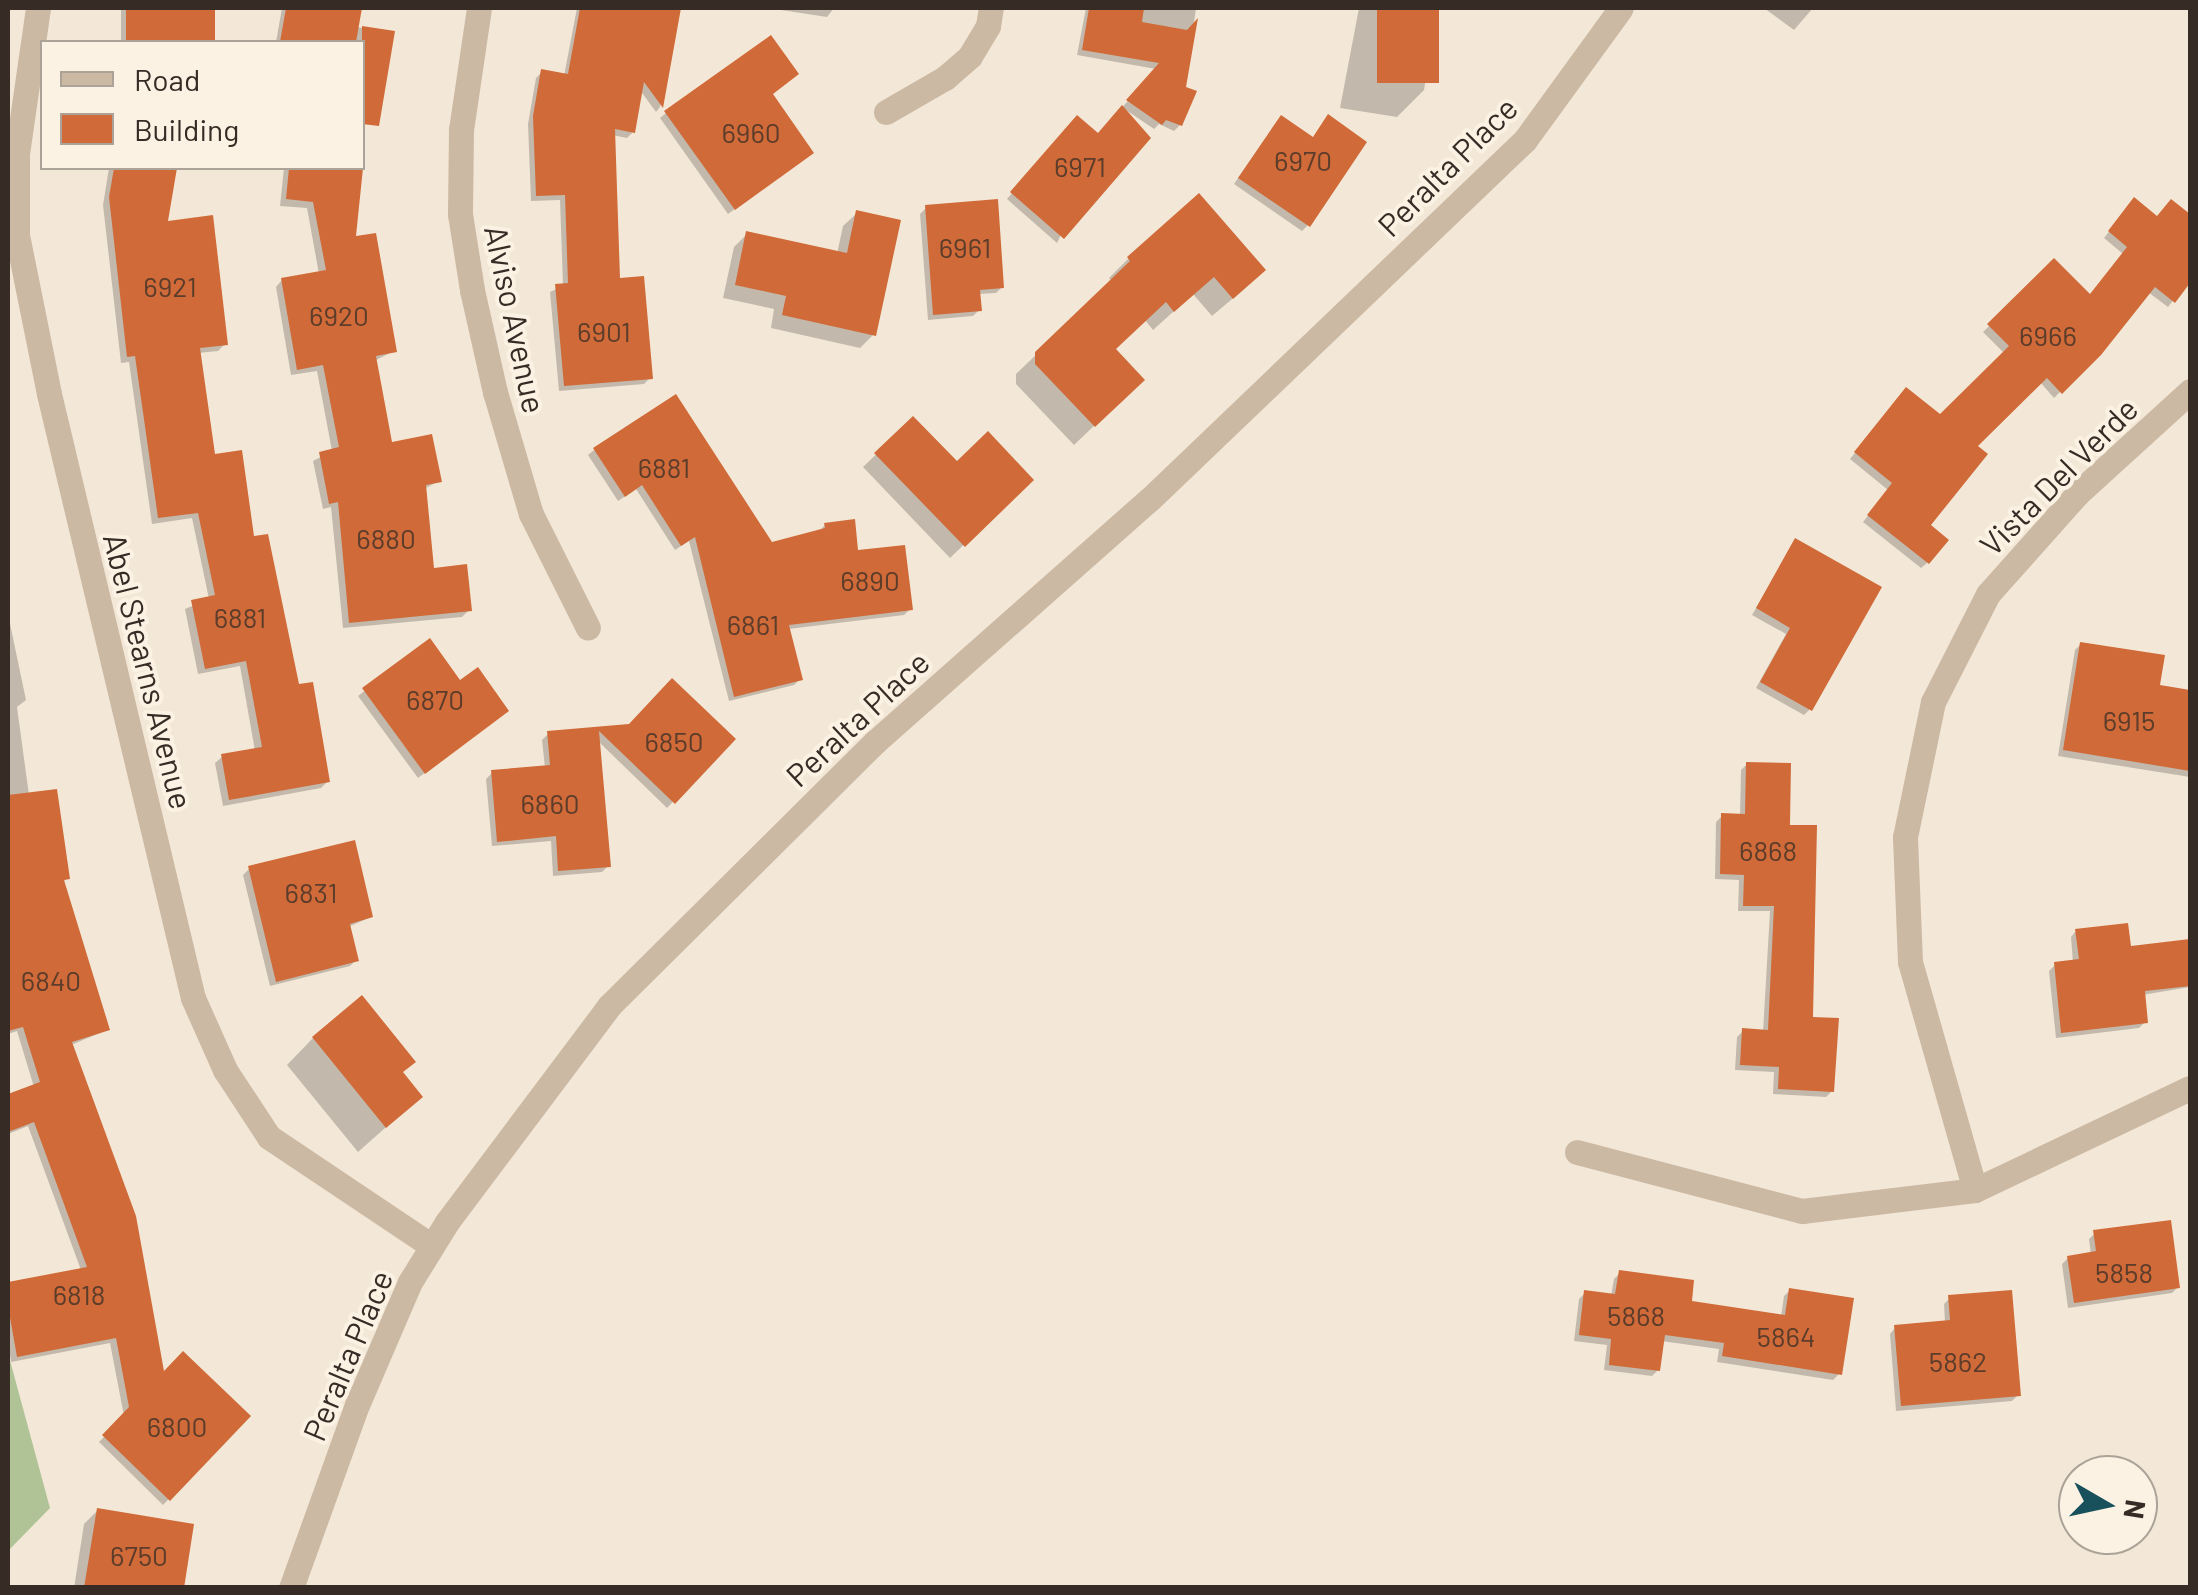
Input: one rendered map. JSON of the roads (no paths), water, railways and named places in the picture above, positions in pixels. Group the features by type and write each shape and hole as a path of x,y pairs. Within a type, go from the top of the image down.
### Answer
{"street":[{"name":"Abel Stearns Avenue","path":"38,8 17,152 17,235 53,412 193,998 225,1070 268,1137 432,1246"},
{"name":"Alviso Avenue","path":"479,8 462,130 460,214 472,290 495,392 531,514 588,628"},
{"path":"886,112 945,78 970,56 988,26 991,8"},
{"name":"Peralta Place","path":"291,1588 357,1404 410,1282 432,1246 608,1006 876,742 1150,500 1525,140 1621,8"},
{"name":"Vista Del Verde","path":"1974,1190 1910,962 1905,836 1933,702 1988,594 2076,494 2190,391"},
{"path":"1577,1152 1802,1211 1974,1190 2190,1088"}]}
